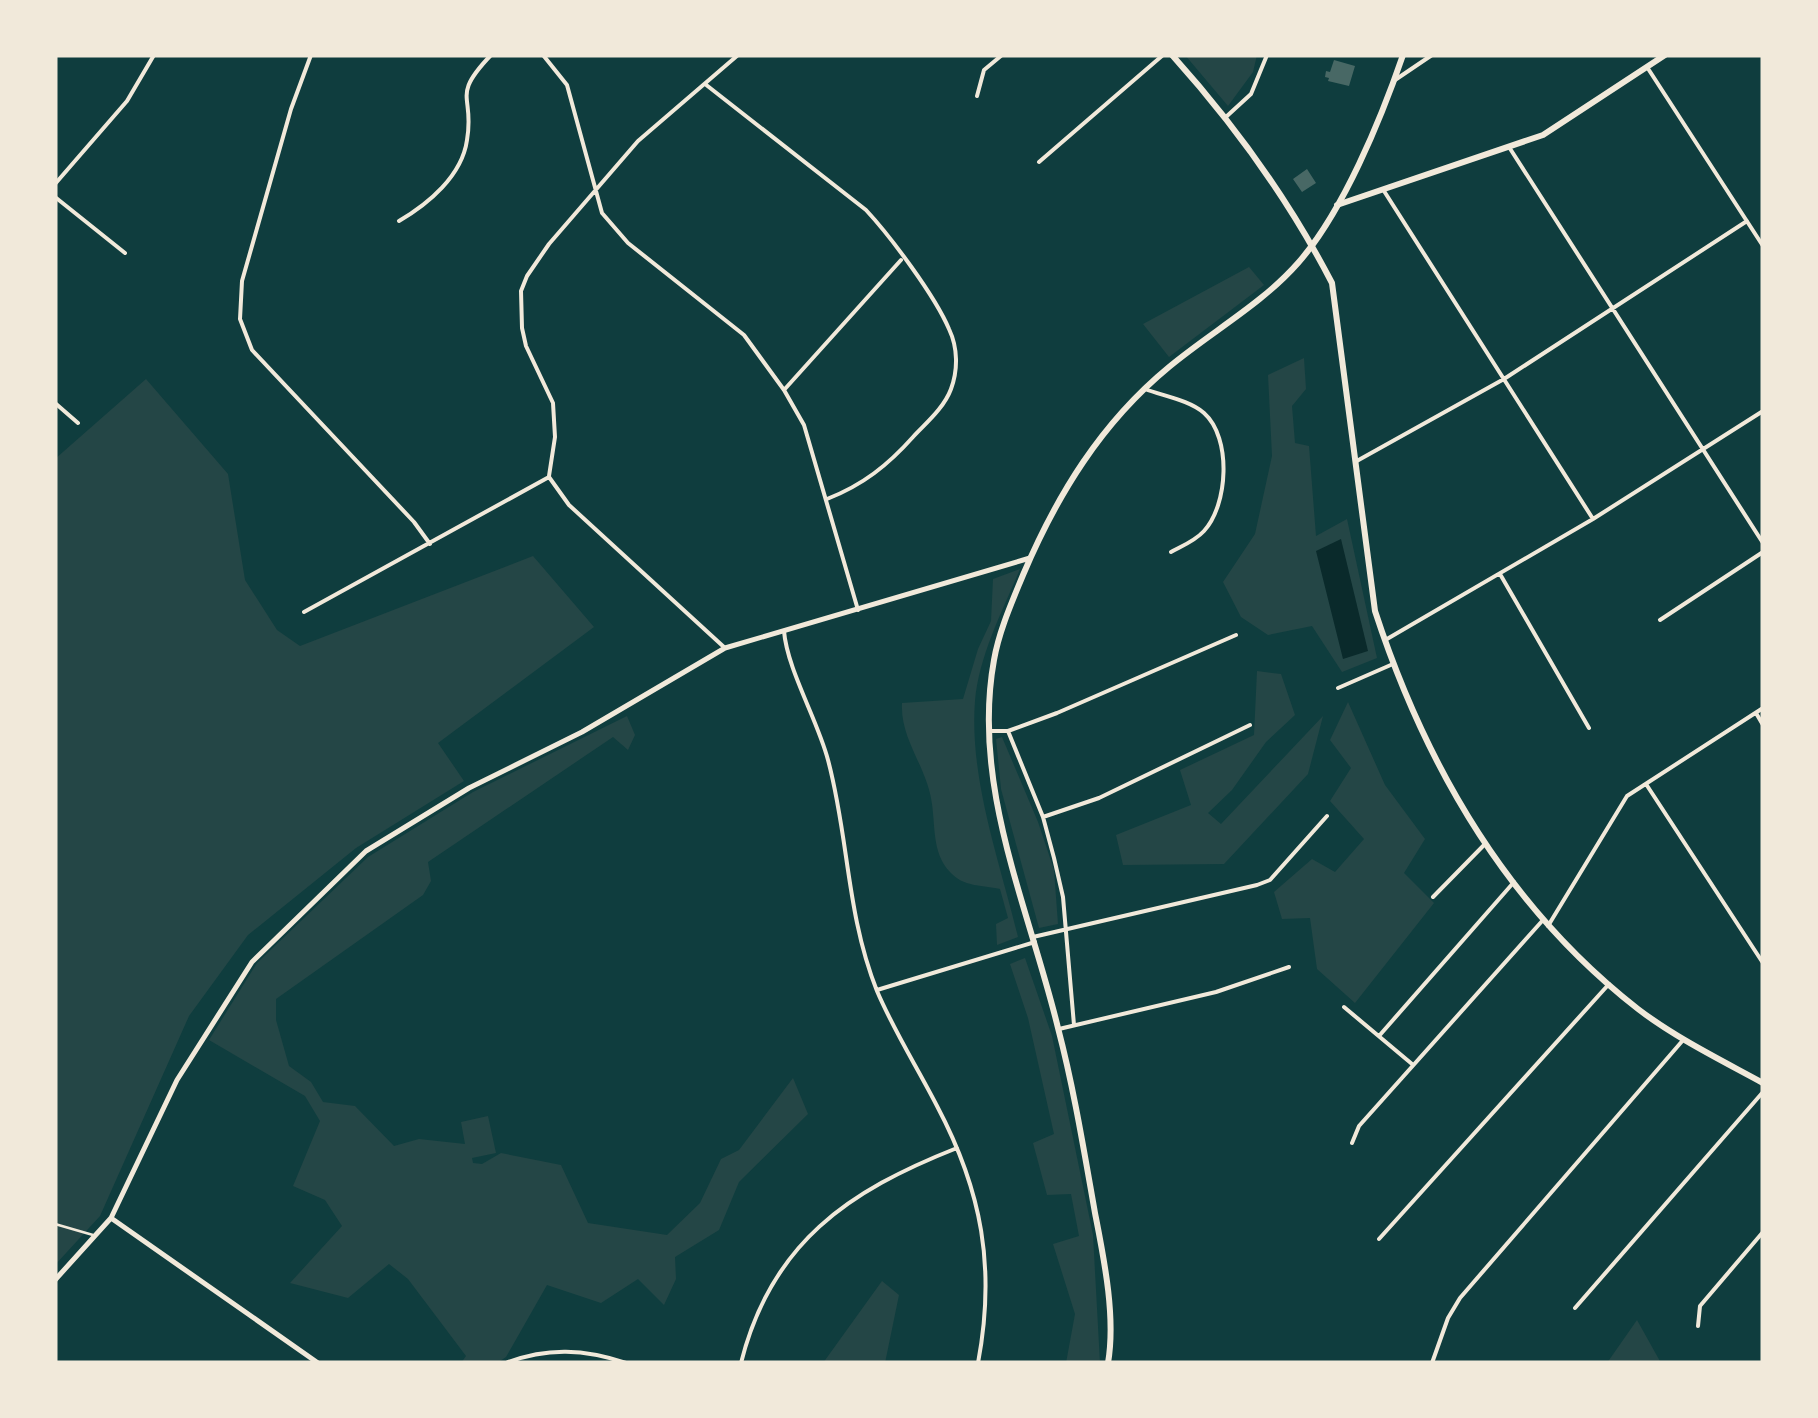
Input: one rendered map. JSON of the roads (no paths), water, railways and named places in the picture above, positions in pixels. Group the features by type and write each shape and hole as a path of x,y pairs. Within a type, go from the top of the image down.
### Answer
{"main road":[{"path":"1172,55 1227,116 1312,245 1332,283 1374,612 1442,776 1485,844 1546,923 1609,984 1684,1039 1763,1083"},
{"path":"1108,1363 1108,1310 1099,1233 1058,1028 992,788 988,731 994,658 1030,558 1075,470 1145,389 1280,280 1312,245 1337,204 1403,55"},
{"path":"1337,204 1543,134 1665,55"}],"street":[{"path":"55,184 127,101 154,55"},
{"path":"311,55 291,109 242,281 240,320 252,350 414,522 430,544"},
{"path":"399,221 422,208 457,167 468,136 465,94 470,80 491,55"},
{"path":"543,55 567,84 602,213 614,228 744,335 784,390 811,442 858,610"},
{"path":"725,648 568,505 549,476 555,436 553,403 526,346 521,291 549,244 638,142 738,55"},
{"path":"977,96 984,70 1002,55"},
{"path":"1039,162 1163,55"},
{"path":"1227,116 1251,94 1267,55"},
{"path":"1394,80 1432,55"},
{"path":"1647,66 1763,246"},
{"path":"705,84 866,210 903,258 950,331 956,370 950,393 894,458 852,490 828,499"},
{"path":"1509,147 1763,543"},
{"path":"1382,187 1592,519"},
{"path":"55,196 125,253"},
{"path":"1353,463 1504,379 1748,222"},
{"path":"784,390 903,258"},
{"path":"1145,389 1203,413 1216,428 1223,445 1224,465 1216,511 1206,529 1171,552"},
{"path":"55,403 78,423"},
{"path":"1384,641 1592,519 1763,411"},
{"path":"304,612 549,476"},
{"path":"1660,620 1763,552"},
{"path":"55,1280 111,1218 177,1080 252,962 366,851 469,788 582,732 725,648 1030,558"},
{"path":"1500,574 1589,728"},
{"path":"784,630 828,757 853,914 877,990 957,1148 976,1200 986,1253 986,1313 978,1363"},
{"path":"988,731 1008,731 1057,713 1236,635"},
{"path":"1338,688 1393,664"},
{"path":"1352,1143 1358,1126 1412,1064 1546,923 1619,806 1763,708"},
{"path":"1756,713 1763,725"},
{"path":"1043,817 1098,798 1250,725"},
{"path":"1008,731 1043,817 1063,898 1074,1025"},
{"path":"1646,784 1763,963"},
{"path":"877,990 1065,928 1270,880 1327,816"},
{"path":"1433,896 1485,844"},
{"path":"1379,1036 1514,882"},
{"path":"1058,1028 1216,992 1289,967"},
{"path":"1379,1240 1609,984"},
{"path":"1344,1007 1412,1064"},
{"path":"1432,1363 1448,1318 1460,1298 1684,1039"},
{"path":"1576,1308 1763,1092"},
{"path":"741,1363 760,1306 774,1280 810,1234 867,1189 957,1148"},
{"path":"111,1218 318,1363"},
{"path":"1698,1326 1700,1306 1763,1232"},
{"path":"506,1363 548,1352 577,1350 626,1363"}],"lane":[{"path":"55,1224 95,1236"}]}
